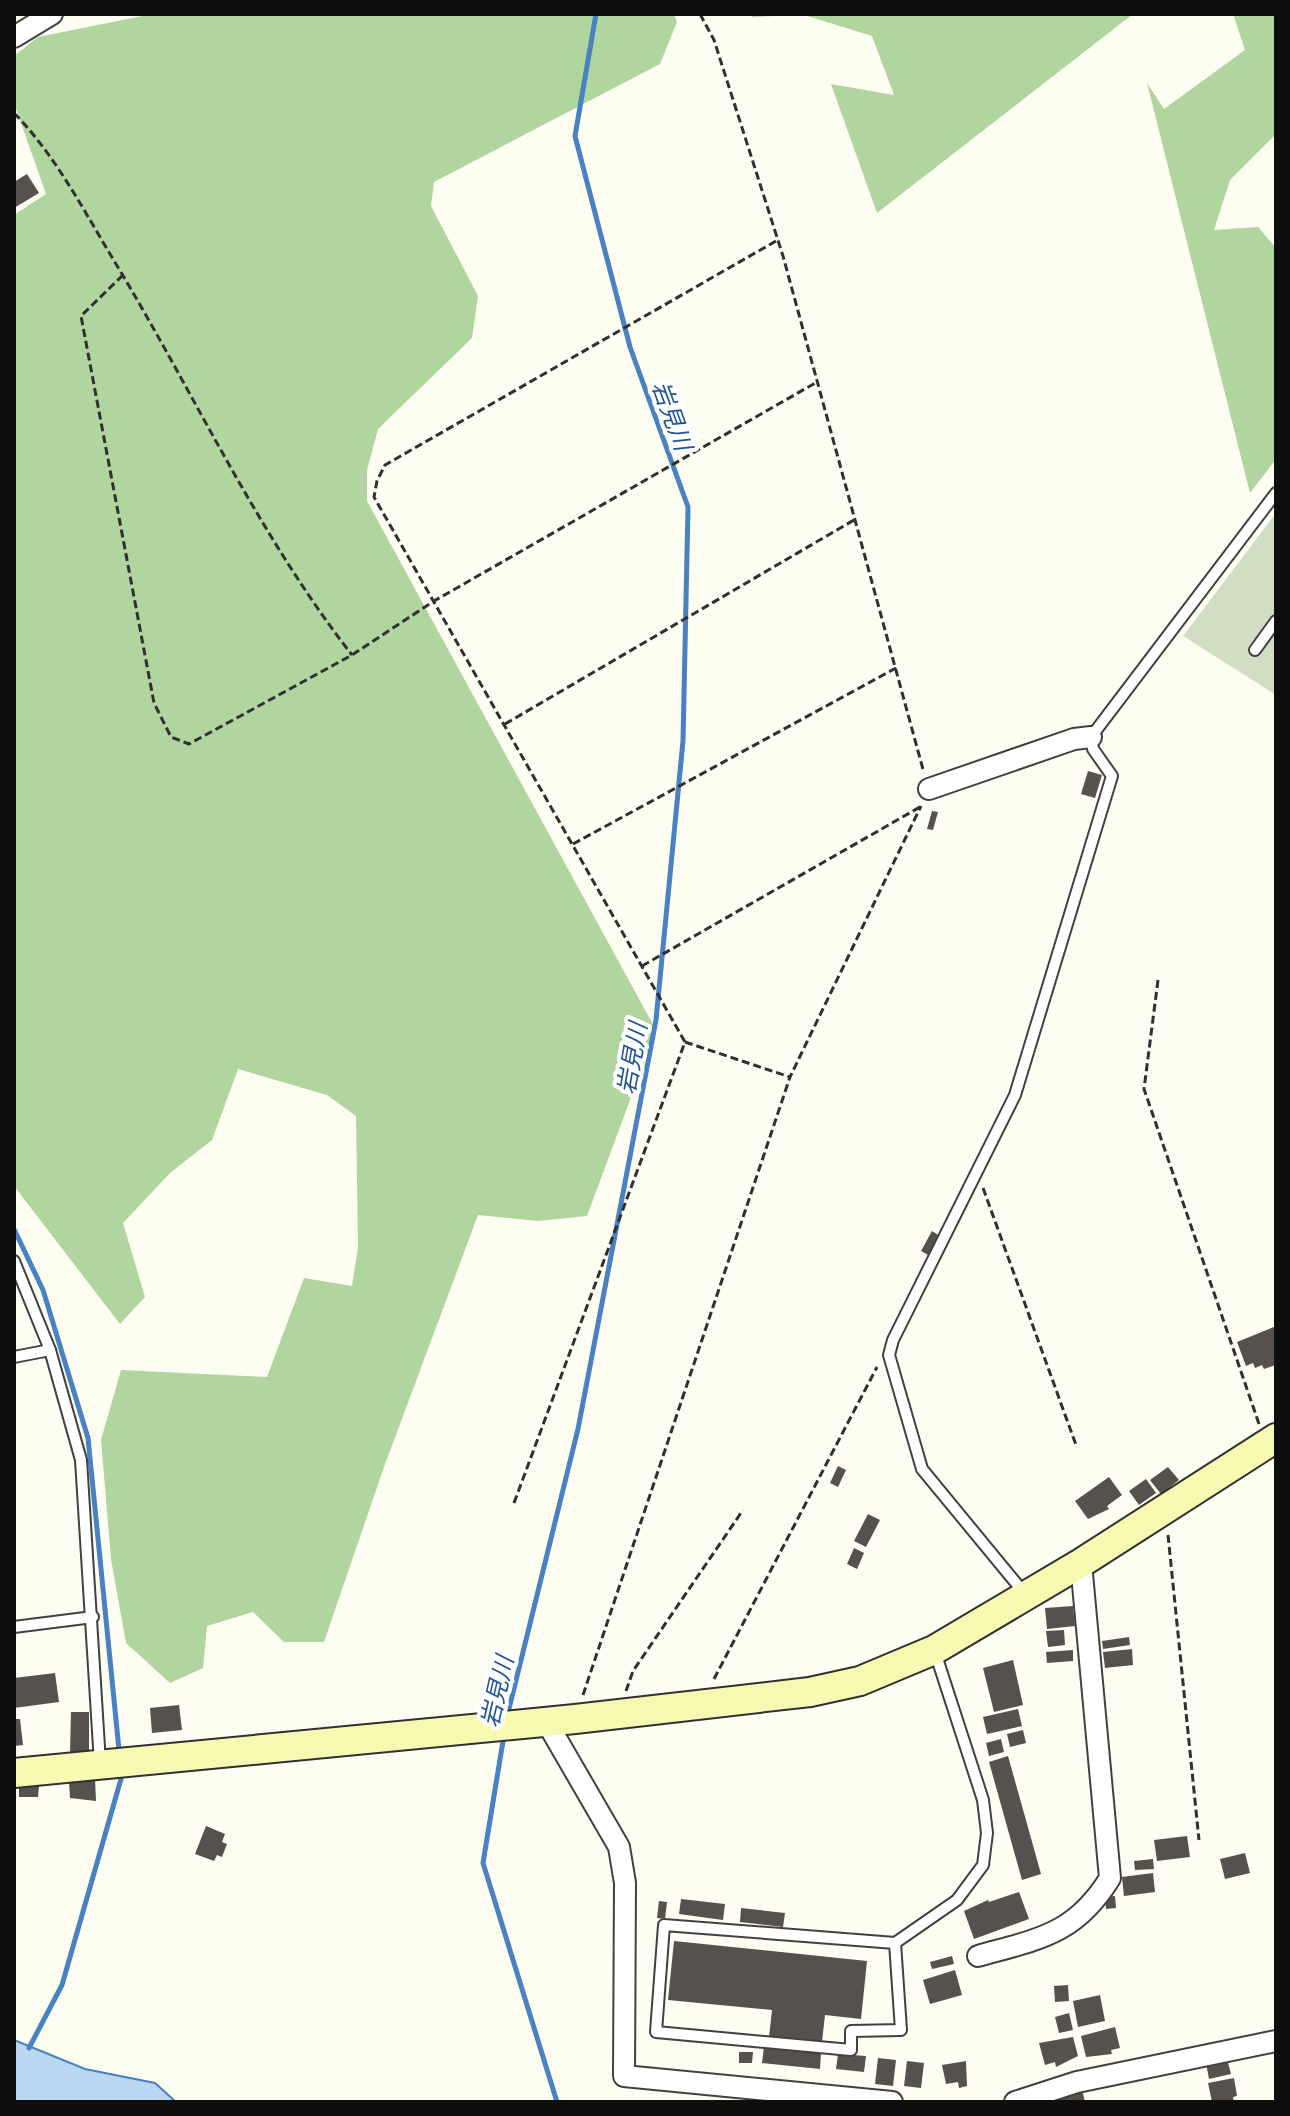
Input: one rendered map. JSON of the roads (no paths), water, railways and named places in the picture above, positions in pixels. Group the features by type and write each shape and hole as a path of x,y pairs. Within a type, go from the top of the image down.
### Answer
{"street":[{"path":"14,37 29,19 52,14"},
{"path":"925,798 1074,739 1091,737"},
{"path":"14,1773 575,1719 810,1692 860,1681 934,1650 1081,1563 1271,1441"},
{"path":"978,1956 1057,1933 1086,1909 1110,1878 1081,1563"},
{"path":"546,1721 619,1847 625,1883 624,2076 892,2102"},
{"path":"1015,2102 1077,2082 1276,2041"}],"lane":[{"path":"1025,1594 922,1469 889,1355 893,1340 1015,1095 1112,776 1093,749 1091,737 1275,497"},
{"path":"1255,650 1276,621"},
{"path":"16,1269 50,1350 81,1460 100,1764"},
{"path":"14,1357 50,1350"},
{"path":"14,1627 93,1617"},
{"path":"895,1943 901,2030 851,2031 851,2050 656,2032 664,1925 895,1943 957,1900 983,1865 987,1833 983,1800 934,1650"}],"water":[{"path":"14,2040 85,2069 155,2083 176,2102 14,2102"}],"waterway":[{"name":"岩見川","path":"507,1717 578,1429 656,1020 683,741 688,507 630,347 575,136 596,14"},
{"path":"14,1229 43,1290 88,1438 119,1750"},
{"name":"岩見川","path":"504,1735 483,1863 557,2102"},
{"path":"29,2048 62,1985 121,1779"}]}
